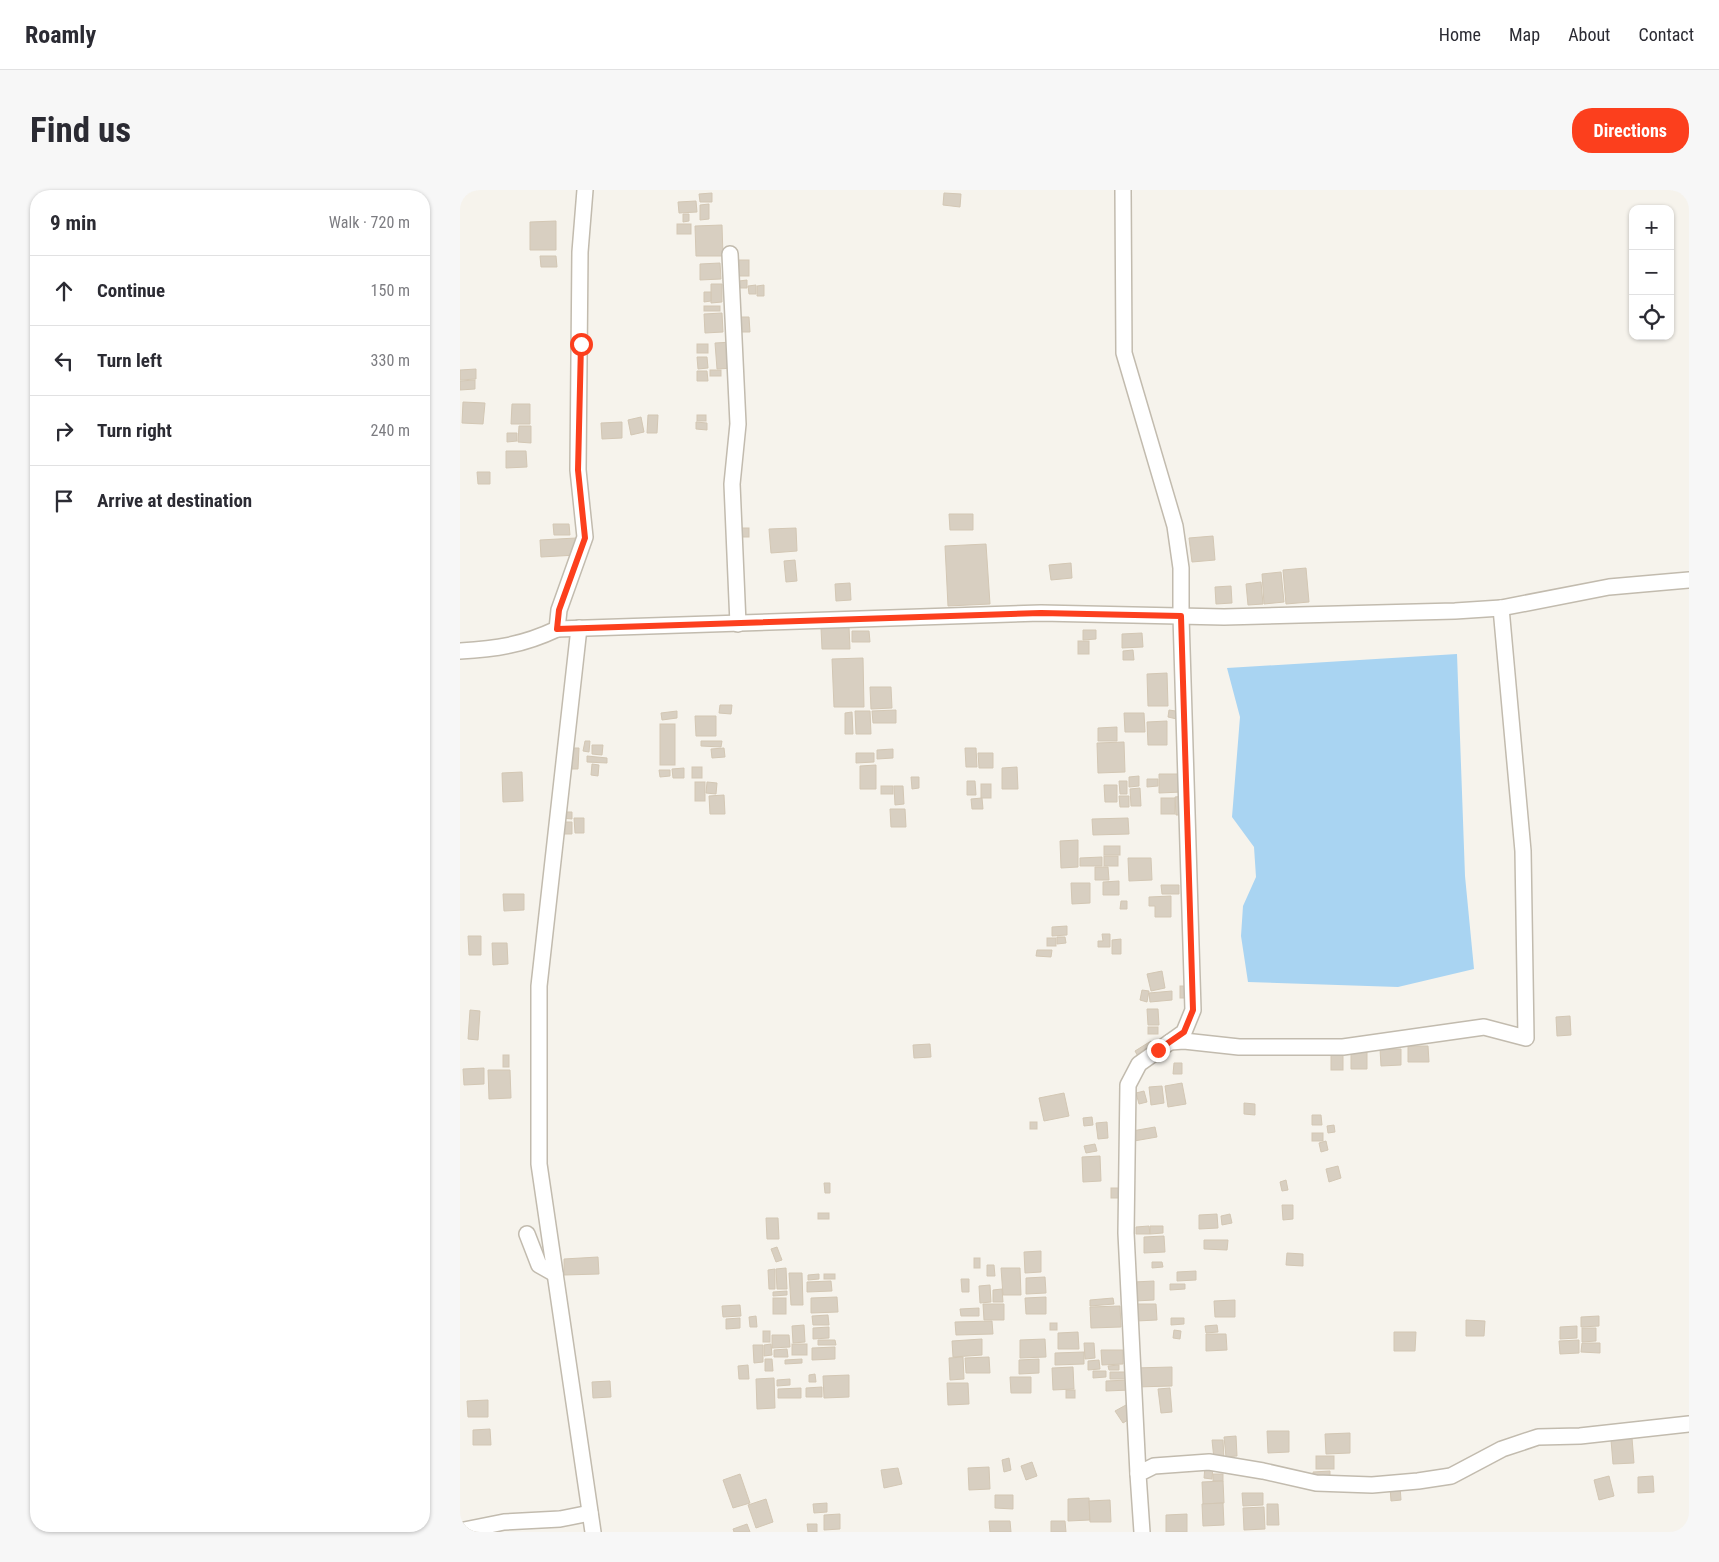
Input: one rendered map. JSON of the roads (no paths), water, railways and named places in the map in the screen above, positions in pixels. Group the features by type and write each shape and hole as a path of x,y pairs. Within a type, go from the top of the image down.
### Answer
{"street":[{"path":"557,629 559,610 585,538 578,470 580,252 585,190"},
{"path":"1123,190 1124,353 1175,526 1181,568 1193,1010 1184,1032 1139,1064 1128,1085 1126,1233 1142,1532"},
{"path":"730,254 738,424 732,484 738,624"},
{"path":"460,651 503,649 541,637 557,629 579,628 1041,613 1224,617 1501,608 1609,587 1689,580"},
{"path":"1170,1042 1184,1041 1239,1047 1343,1047 1484,1027 1526,1038 1523,851 1501,608"},
{"path":"579,628 539,986 539,1164 593,1532"},
{"path":"526,1234 539,1265 555,1274"},
{"path":"1138,1474 1154,1466 1209,1462 1263,1471 1316,1483 1372,1485 1418,1481 1450,1476 1502,1449 1538,1437 1580,1436 1689,1424"},
{"path":"460,1531 504,1522 560,1520 590,1513"}],"water":[{"path":"1457,654 1465,876 1474,969 1398,987 1248,982 1241,936 1243,906 1256,877 1254,847 1232,817 1240,717 1227,668"}]}
